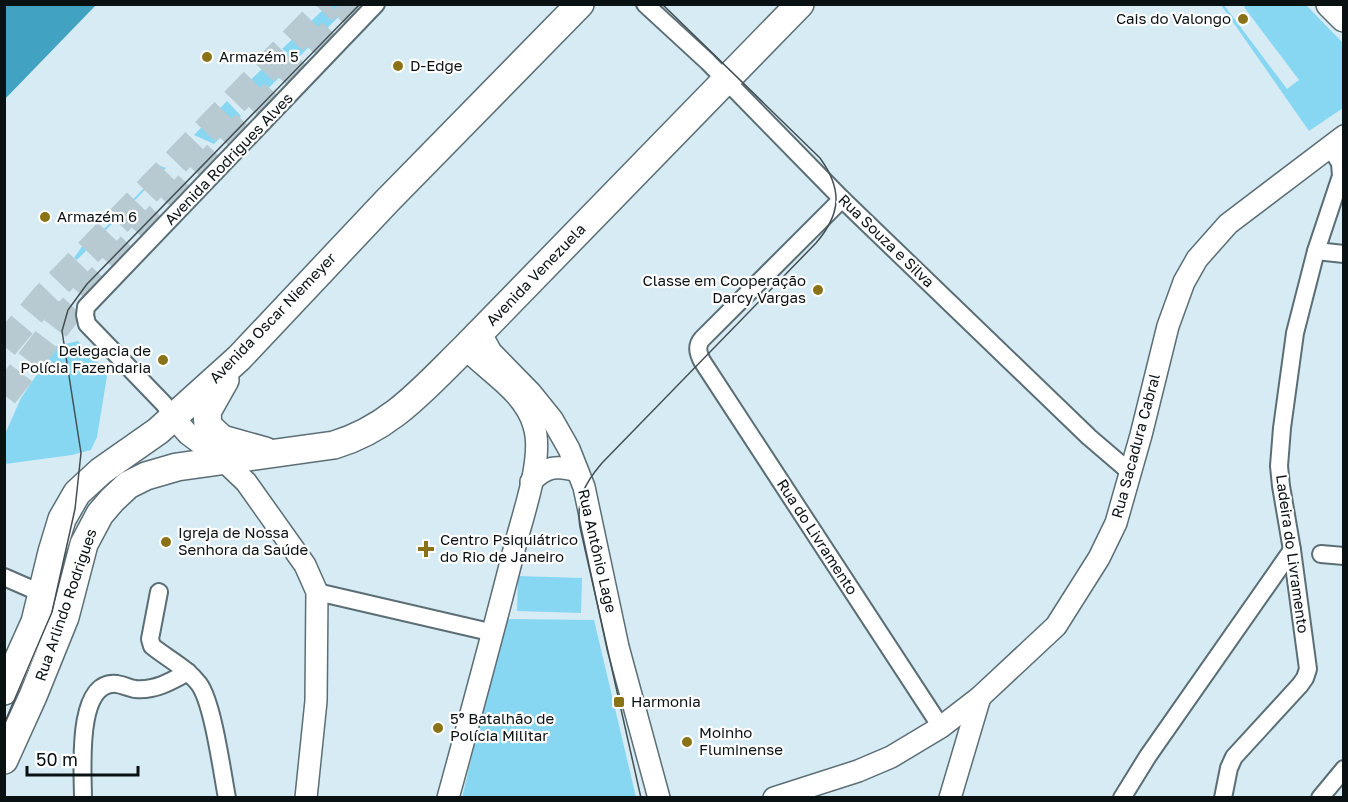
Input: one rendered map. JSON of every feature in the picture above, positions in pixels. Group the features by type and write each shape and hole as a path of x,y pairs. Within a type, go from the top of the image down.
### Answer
{"main road":[{"name":"Avenida Oscar Niemeyer","path":"4,691 35,622 57,533 77,493 101,471 148,439 239,358 394,192 580,4"},
{"name":"Avenida Venezuela","path":"224,461 334,445 370,431 399,412 473,340 800,4"},
{"path":"1329,4 1344,18"},
{"path":"239,358 207,412 208,426 222,438 274,454"},
{"name":"Rua Arlindo Rodrigues","path":"4,760 56,639 70,600 84,544 100,514 128,485 146,476 177,467 224,461"}],"street":[{"name":"Avenida Rodrigues Alves","path":"173,417 164,404 87,324 86,307 376,4"},
{"name":"Rua Souza e Silva","path":"645,4 726,80 842,199 1089,437 1131,472"},
{"name":"Ladeira do Livramento","path":"1222,798 1229,768 1234,758 1300,685 1308,669 1279,466 1294,333 1316,251 1341,176 1337,141"},
{"name":"Rua Sacadura Cabral","path":"774,798 891,757 940,727 980,697 1056,626 1098,558 1116,523 1168,326 1184,282 1197,259 1228,224 1337,141"},
{"name":"Rua do Livramento","path":"842,199 702,339 700,353 940,727"},
{"path":"1316,251 1344,254"},
{"name":"Rua Antônio Lage","path":"473,340 491,352 531,393 552,419 569,449 589,507 618,647 659,798"},
{"path":"448,798 494,633 531,482 537,440 530,414 514,393 493,372 473,340"},
{"path":"173,417 188,434 224,461 246,482 305,565 317,592 316,701 306,798"},
{"path":"531,482 541,472 555,467 577,471"},
{"path":"1122,798 1148,756 1292,550"},
{"path":"1321,554 1344,556"},
{"path":"4,577 43,594"},
{"path":"159,592 150,639 152,646 188,672 200,686 207,700 227,798"},
{"path":"317,592 494,633"},
{"path":"83,798 85,722 95,694 115,683 137,689 156,687 171,682 188,672"},
{"path":"950,798 980,697"},
{"path":"1320,798 1344,769"}],"shaded area":[{"path":"329,4 350,5 250,107 240,90 262,69 270,72 288,53 282,49"},
{"path":"4,5 96,5 5,99"},
{"path":"1221,5 1224,5 1287,89 1299,80 1244,7 1246,5 1306,5 1343,43 1343,108 1309,131"},
{"path":"227,101 241,116 214,144 194,135"},
{"path":"155,164 166,168 77,260 74,258 95,228 102,231 147,185 141,178"},
{"path":"78,341 105,370 107,376 97,437 91,450 72,455 5,464 5,434 21,398 56,346"},
{"path":"518,576 582,578 581,613 517,611"},
{"path":"504,619 594,620 636,797 462,798"}],"tunnel":[{"path":"4,346 45,297 329,4"},
{"path":"4,395 64,317 359,4"}],"tram line":[{"path":"4,724 52,612 75,509 81,453 62,331 68,310 87,284 360,4"},
{"path":"641,798 580,527 580,500 590,478 602,463 816,243 830,222 836,202 833,181 820,158 662,4"}],"place":[{"name":"Cais do Valongo","path":"1243,19"},
{"name":"Armazém 5","path":"207,57"},
{"name":"D-Edge","path":"398,66"},
{"name":"Armazém 6","path":"45,217"},
{"name":"Classe em Cooperação Darcy Vargas","path":"818,290"},
{"name":"Delegacia de Polícia Fazendaria","path":"163,360"},
{"name":"Igreja de Nossa Senhora da Saúde","path":"166,542"},
{"name":"Centro Psiquiátrico do Rio de Janeiro","path":"426,549"},
{"name":"Harmonia","path":"619,702"},
{"name":"5º Batalhão de Polícia Militar","path":"438,728"},
{"name":"Moinho Fluminense","path":"687,742"}]}
